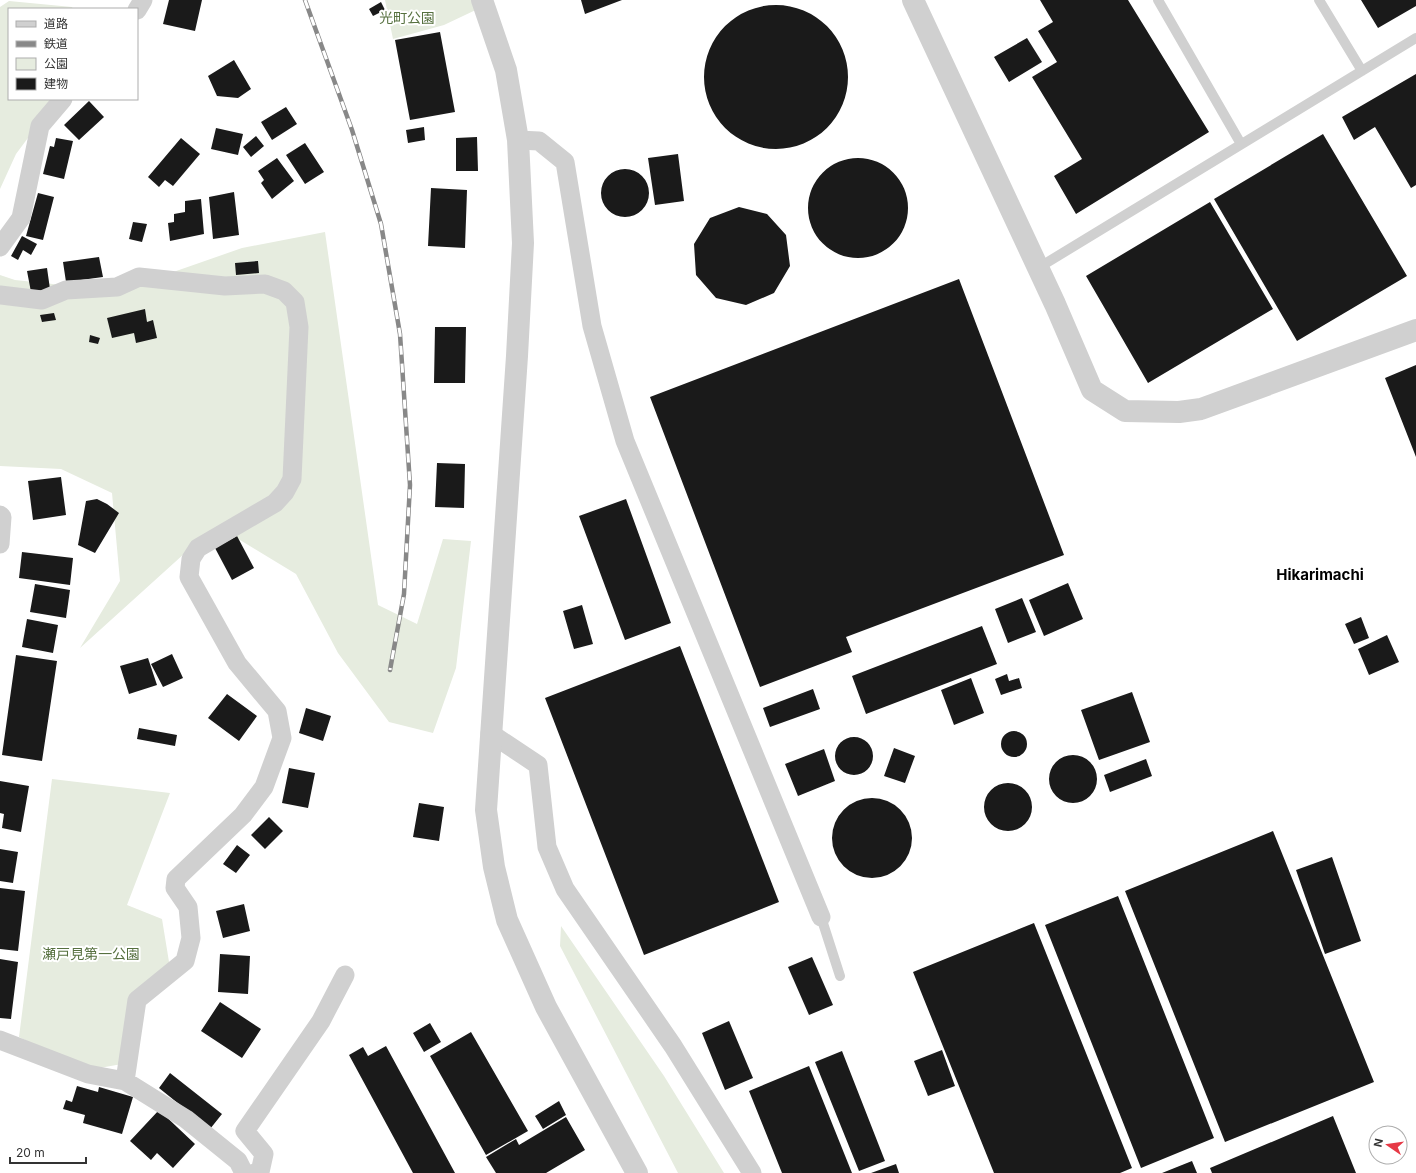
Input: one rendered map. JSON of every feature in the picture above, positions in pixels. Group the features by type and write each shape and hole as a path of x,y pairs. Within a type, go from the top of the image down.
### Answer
{"street":[{"path":"482,0 506,70 518,140 522,258 517,356 490,733 486,810 494,867 507,920 546,1007 637,1173"},
{"path":"913,0 1038,268 1092,390 1125,411 1179,412 1201,409 1416,330"},
{"path":"0,247 21,218 40,126 62,100"},
{"path":"518,140 539,141 564,162 592,326 625,441 821,917"},
{"path":"0,295 42,300 66,290 117,287 139,277 225,286 265,284 284,291 295,302 299,327 292,479 285,492 275,503 198,548 191,559 189,576 237,663 278,712 282,738 264,787 243,815 176,879 175,888 188,907 191,938 185,961 137,1000 125,1081"},
{"path":"0,515 2,517 0,544"},
{"path":"490,733 538,765 547,847 565,889 673,1046 752,1173"},
{"path":"254,1173 260,1172 264,1154 245,1131 321,1021 344,975"},
{"path":"0,1040 88,1074 125,1081 186,1119 238,1161 244,1173"}],"lane":[{"path":"1158,0 1241,144"},
{"path":"1319,0 1362,71"},
{"path":"1038,268 1416,38"},
{"path":"821,917 840,976"}],"green space":[{"name":"光町公園","path":"385,0 478,0 482,7 444,25 393,39"},
{"path":"9,1 72,8 8,8 8,100 56,100 16,154 0,189 0,7"},
{"path":"325,232 378,605 417,624 443,539 471,541 456,668 433,733 389,722 338,653 296,574 222,529 185,553 80,648 120,581 112,493 61,469 0,466 0,275 15,280 119,291 242,248"},
{"name":"瀬戸見第一公園","path":"52,779 170,793 127,905 162,919 170,968 133,996 122,1064 88,1070 19,1037"},
{"path":"561,926 664,1076 724,1173 678,1173 560,946"}],"building":[{"path":"169,0 202,0 195,31 163,24"},
{"path":"581,0 622,0 585,14"},
{"path":"1040,0 1128,0 1209,132 1076,214 1054,176 1082,159 1032,77 1057,62 1038,31 1053,22"},
{"path":"1361,0 1416,0 1416,6 1378,28"},
{"path":"381,2 385,10 373,16 369,9"},
{"path":"769,5 783,5 810,13 822,21 832,31 843,49 847,63 847,91 843,105 832,123 822,133 804,144 783,149 769,149 742,141 730,133 720,123 709,105 704,84 704,70 712,43 720,31 730,21 748,10"},
{"path":"440,32 455,112 410,120 395,40"},
{"path":"1027,38 1042,62 1009,82 994,57"},
{"path":"234,60 251,89 238,98 217,96 208,76"},
{"path":"1416,74 1416,185 1411,188 1375,127 1354,140 1342,117"},
{"path":"89,101 104,117 79,140 64,125"},
{"path":"286,107 297,124 272,140 261,122"},
{"path":"424,127 425,140 408,143 406,130"},
{"path":"216,128 243,134 238,155 211,149"},
{"path":"1323,134 1407,276 1297,341 1214,199"},
{"path":"256,136 264,146 251,157 243,147"},
{"path":"477,137 478,171 456,171 456,138"},
{"path":"56,138 73,141 64,179 43,174 50,146 54,147"},
{"path":"181,138 200,154 173,186 165,180 159,187 148,177"},
{"path":"305,143 324,172 305,184 286,155"},
{"path":"678,154 684,201 655,205 648,158"},
{"path":"277,158 294,181 272,199 261,183 264,180 258,171"},
{"path":"858,158 877,162 893,173 904,189 908,208 904,227 893,243 877,254 858,258 839,254 823,243 812,227 808,208 812,189 823,173 839,162"},
{"path":"620,169 630,169 639,173 645,179 648,184 648,202 639,213 630,217 620,217 611,213 605,207 601,198 601,188 605,179 611,173"},
{"path":"431,188 467,190 465,248 428,246"},
{"path":"234,192 239,235 213,239 209,197"},
{"path":"38,193 54,197 43,240 26,236"},
{"path":"201,199 204,234 170,241 168,223 174,222 174,214 185,212 185,201"},
{"path":"1210,202 1273,309 1148,383 1086,276"},
{"path":"739,207 767,214 786,235 790,266 774,293 746,305 716,298 696,275 694,244 710,218"},
{"path":"133,222 147,224 142,242 129,239"},
{"path":"22,236 37,244 31,255 23,250 18,260 11,256"},
{"path":"99,257 103,277 66,282 63,262"},
{"path":"258,261 259,273 236,275 235,263"},
{"path":"47,268 50,289 31,292 27,271"},
{"path":"959,279 1064,555 846,637 852,652 760,687 650,397"},
{"path":"145,309 147,322 153,320 157,338 136,343 134,333 112,338 107,318"},
{"path":"54,313 56,320 42,322 40,315"},
{"path":"435,327 466,327 465,383 434,383"},
{"path":"90,335 100,338 98,344 89,342"},
{"path":"1416,365 1416,457 1385,378"},
{"path":"437,463 465,464 464,508 435,507"},
{"path":"61,477 66,515 33,520 28,481"},
{"path":"97,499 119,513 95,553 78,545 86,501"},
{"path":"626,499 671,623 625,640 579,516"},
{"path":"237,536 254,568 232,580 215,548"},
{"path":"22,552 73,558 70,585 19,578"},
{"path":"1068,583 1083,619 1044,636 1029,600"},
{"path":"35,584 70,590 66,618 30,612"},
{"path":"1022,598 1036,632 1008,643 995,609"},
{"path":"582,605 593,644 574,649 563,611"},
{"path":"1361,617 1369,638 1354,644 1345,624"},
{"path":"27,619 58,625 53,653 22,647"},
{"path":"982,626 997,664 866,714 852,676"},
{"path":"1387,635 1399,662 1369,675 1358,649"},
{"path":"680,646 779,902 644,955 545,698"},
{"path":"172,654 183,678 163,687 151,664"},
{"path":"16,655 57,661 42,761 2,755"},
{"path":"148,658 157,685 129,694 120,666"},
{"path":"1007,674 1009,681 1019,678 1022,688 1001,695 995,679"},
{"path":"971,678 984,713 954,725 941,690"},
{"path":"813,689 820,709 770,727 763,708"},
{"path":"1132,692 1150,742 1099,760 1081,710"},
{"path":"227,694 257,716 239,741 208,718"},
{"path":"306,708 331,716 323,741 299,733"},
{"path":"139,728 177,735 175,746 137,739"},
{"path":"1014,731 1023,735 1027,744 1023,753 1014,757 1005,753 1001,744 1005,735"},
{"path":"850,737 858,737 868,742 872,749 872,763 868,770 858,775 850,775 840,770 838,767 835,760 835,752 840,742 843,740"},
{"path":"894,748 915,756 905,783 884,776"},
{"path":"824,749 835,781 798,796 785,764"},
{"path":"1068,755 1078,755 1087,759 1093,765 1096,770 1096,788 1087,799 1078,803 1068,803 1059,799 1053,793 1049,784 1049,774 1053,765 1059,759"},
{"path":"1146,759 1152,776 1110,792 1104,775"},
{"path":"289,768 315,773 308,808 282,803"},
{"path":"0,781 29,786 21,832 2,828 4,814 0,813"},
{"path":"1003,783 1013,783 1022,787 1028,793 1031,798 1031,816 1022,827 1013,831 1003,831 994,827 988,821 984,812 984,802 988,793 994,787"},
{"path":"864,798 880,798 901,809 912,830 912,846 901,867 880,878 864,878 850,872 843,867 838,860 832,846 832,830 838,816 843,809 850,804"},
{"path":"419,803 444,807 439,841 413,837"},
{"path":"269,817 283,831 265,849 251,835"},
{"path":"1273,831 1374,1082 1225,1142 1125,891"},
{"path":"237,845 250,855 236,873 223,864"},
{"path":"0,849 18,852 13,883 0,881"},
{"path":"1332,857 1361,941 1325,954 1296,870"},
{"path":"0,888 25,891 18,951 0,949"},
{"path":"1118,896 1214,1138 1141,1168 1045,925"},
{"path":"244,904 250,931 223,938 216,911"},
{"path":"1034,923 1132,1168 1120,1173 994,1173 913,972"},
{"path":"220,954 250,956 248,994 218,992"},
{"path":"812,957 833,1005 809,1015 788,967"},
{"path":"0,959 18,962 11,1019 0,1018"},
{"path":"220,1002 261,1029 242,1058 201,1031"},
{"path":"729,1021 753,1078 725,1090 702,1033"},
{"path":"430,1023 441,1042 424,1052 413,1033"},
{"path":"471,1032 528,1131 486,1155 430,1056"},
{"path":"386,1046 455,1173 413,1173 349,1055 363,1047 368,1056"},
{"path":"942,1050 955,1086 928,1096 914,1061"},
{"path":"842,1051 885,1161 859,1171 815,1062"},
{"path":"809,1066 852,1173 782,1173 749,1091"},
{"path":"170,1073 222,1114 210,1129 159,1088"},
{"path":"77,1086 98,1092 99,1087 133,1097 122,1134 83,1123 85,1115 63,1109 66,1100 72,1102"},
{"path":"559,1101 566,1115 543,1129 535,1116"},
{"path":"159,1110 195,1144 173,1168 157,1153 151,1160 130,1141"},
{"path":"1333,1116 1356,1173 1212,1173 1210,1168"},
{"path":"566,1117 585,1150 546,1173 496,1173 486,1157 516,1139 519,1145"},
{"path":"1192,1161 1197,1173 1162,1173"},
{"path":"896,1164 899,1173 871,1173"}],"railway":[{"path":"305,0 352,130 381,224 400,334 410,485 404,594 390,670"}],"district":[{"name":"Hikarimachi","path":"1320,574"}]}
